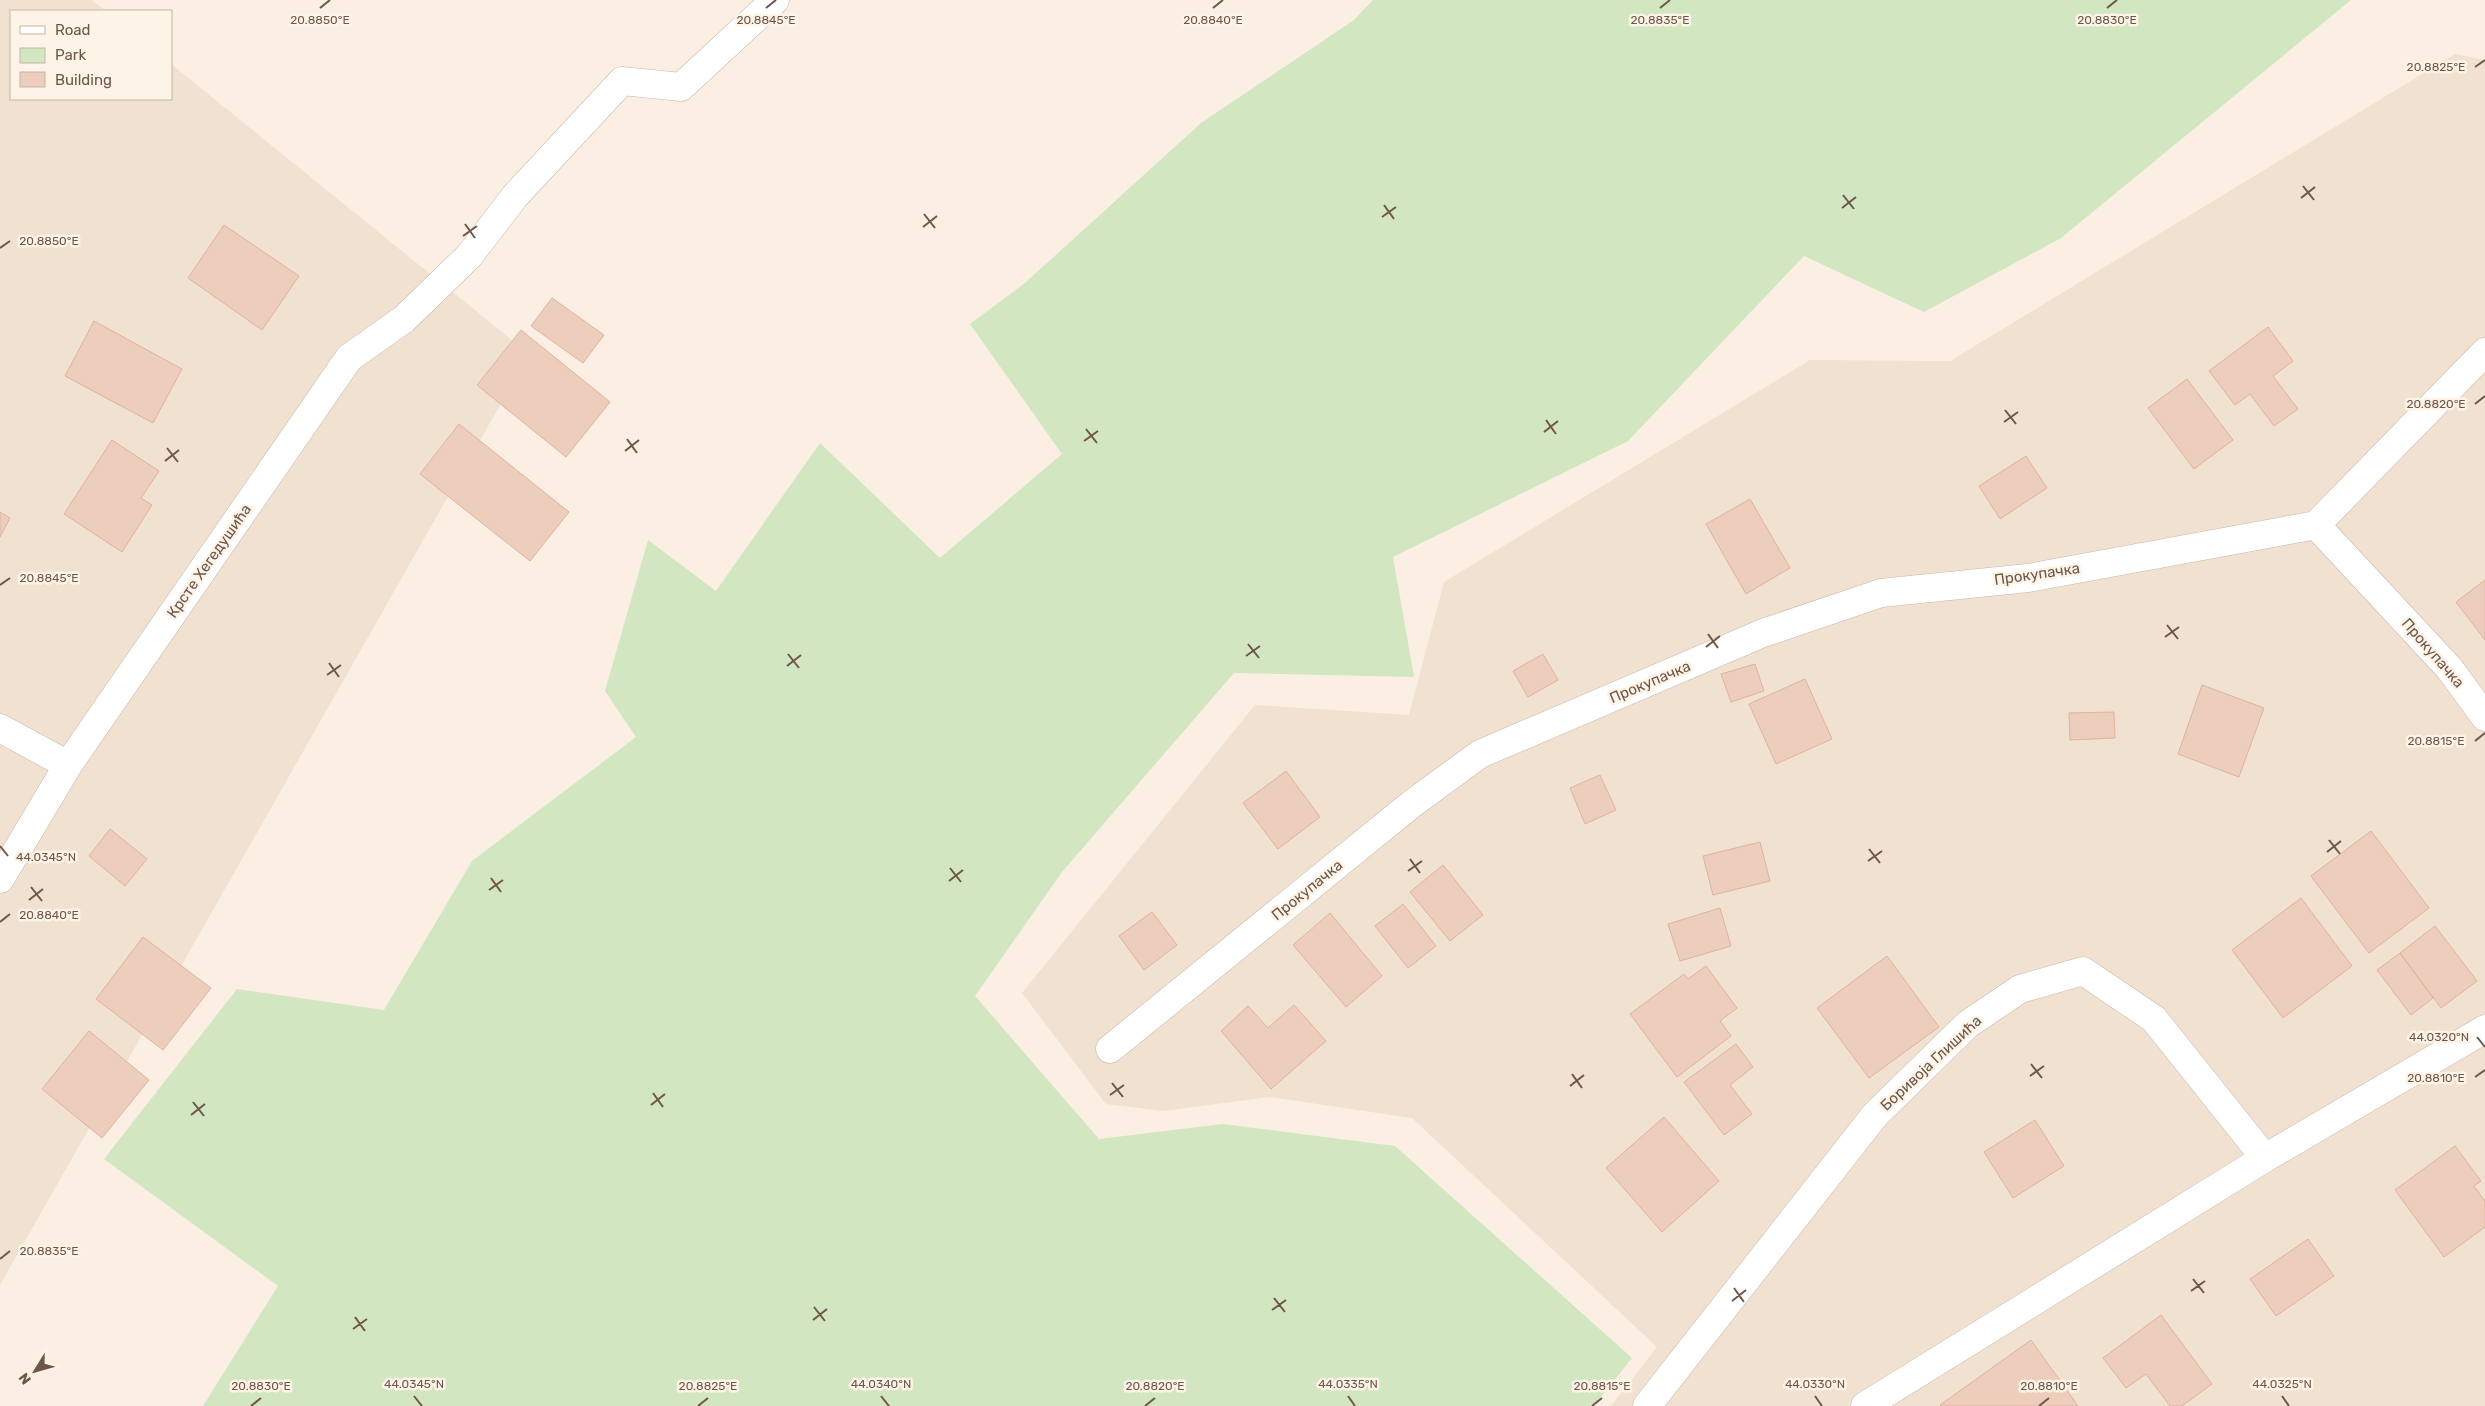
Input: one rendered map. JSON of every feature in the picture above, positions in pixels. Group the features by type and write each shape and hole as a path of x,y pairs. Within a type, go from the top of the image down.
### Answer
{"street":[{"name":"Крсте Хегедушића","path":"0,879 68,765 349,358 404,319 469,256 515,196 622,81 681,87 775,0"},
{"path":"2316,526 2485,352"},
{"name":"Прокупачка","path":"1110,1049 1413,803 1480,754 1764,633 1881,592 2028,578 2316,526 2449,668 2485,717"},
{"path":"0,728 68,765"},
{"name":"Боривоја Глишића","path":"1647,1406 1875,1115 1968,1024 2020,989 2083,971 2154,1019 2264,1158"},
{"path":"1865,1406 2264,1158 2485,1029"}],"shaded area":[{"path":"0,0 92,0 105,10 10,10 10,100 172,100 172,65 529,354 0,1285"},
{"path":"2455,54 2485,60 2485,1406 1611,1406 1657,1347 1412,1118 1270,1097 1163,1111 1106,1104 1022,993 1255,705 1409,715 1444,582 1810,360 1950,361"}],"green space":[{"path":"1373,0 2351,0 2061,238 1924,312 1804,256 1628,441 1393,557 1414,677 1234,673 1062,872 975,996 1099,1139 1223,1124 1395,1146 1632,1358 1594,1406 203,1406 278,1286 104,1159 237,989 384,1010 472,861 636,737 605,691 648,540 716,591 820,443 940,558 1062,454 970,324 1025,283 1201,123 1354,20"}],"building":[{"path":"224,225 299,276 262,330 188,278"},
{"path":"552,298 604,335 583,363 531,326"},
{"path":"94,321 182,369 153,423 65,376"},
{"path":"2268,327 2293,361 2273,376 2298,409 2274,426 2250,394 2235,405 2209,371"},
{"path":"521,330 610,402 566,457 477,385"},
{"path":"2187,379 2233,440 2194,469 2148,408"},
{"path":"459,424 569,512 530,561 420,474"},
{"path":"112,440 159,471 141,498 152,505 122,552 64,514"},
{"path":"2026,456 2047,488 2000,519 1979,486"},
{"path":"1750,499 1790,568 1746,594 1706,524"},
{"path":"0,512 10,518 0,537"},
{"path":"2485,580 2485,640 2456,602"},
{"path":"1543,654 1558,680 1528,697 1513,671"},
{"path":"1755,664 1764,691 1731,702 1721,674"},
{"path":"1805,679 1832,739 1776,764 1749,704"},
{"path":"2202,685 2264,708 2239,777 2178,754"},
{"path":"2114,712 2115,738 2070,740 2069,713"},
{"path":"1286,771 1320,817 1278,849 1243,803"},
{"path":"1600,775 1616,810 1585,824 1570,788"},
{"path":"110,829 147,859 125,886 89,856"},
{"path":"2371,831 2429,908 2369,953 2311,876"},
{"path":"1760,842 1770,881 1713,895 1703,856"},
{"path":"1443,865 1483,915 1450,941 1410,892"},
{"path":"2301,898 2352,966 2283,1018 2232,950"},
{"path":"1403,904 1436,946 1408,968 1375,926"},
{"path":"1720,908 1731,946 1680,961 1668,924"},
{"path":"1152,912 1177,945 1144,970 1119,936"},
{"path":"1330,913 1382,976 1346,1007 1293,945"},
{"path":"2435,926 2477,981 2441,1008 2400,953"},
{"path":"143,937 211,988 163,1050 96,999"},
{"path":"2400,953 2433,998 2411,1015 2377,970"},
{"path":"1887,956 1939,1027 1869,1078 1817,1008"},
{"path":"1706,966 1737,1008 1720,1021 1731,1036 1677,1077 1630,1014 1684,974 1688,979"},
{"path":"1294,1005 1326,1041 1271,1089 1221,1031 1248,1006 1268,1028"},
{"path":"89,1031 149,1080 102,1138 42,1089"},
{"path":"1736,1044 1753,1067 1730,1085 1752,1114 1724,1135 1684,1082"},
{"path":"1664,1117 1719,1181 1662,1232 1606,1168"},
{"path":"2035,1120 2064,1166 2013,1198 1984,1152"},
{"path":"2455,1146 2481,1181 2474,1186 2485,1201 2485,1227 2444,1257 2395,1190"},
{"path":"2308,1239 2334,1276 2276,1316 2250,1279"},
{"path":"2161,1315 2212,1384 2182,1406 2170,1406 2146,1374 2126,1388 2103,1358"},
{"path":"2031,1340 2078,1406 1940,1405"}]}
